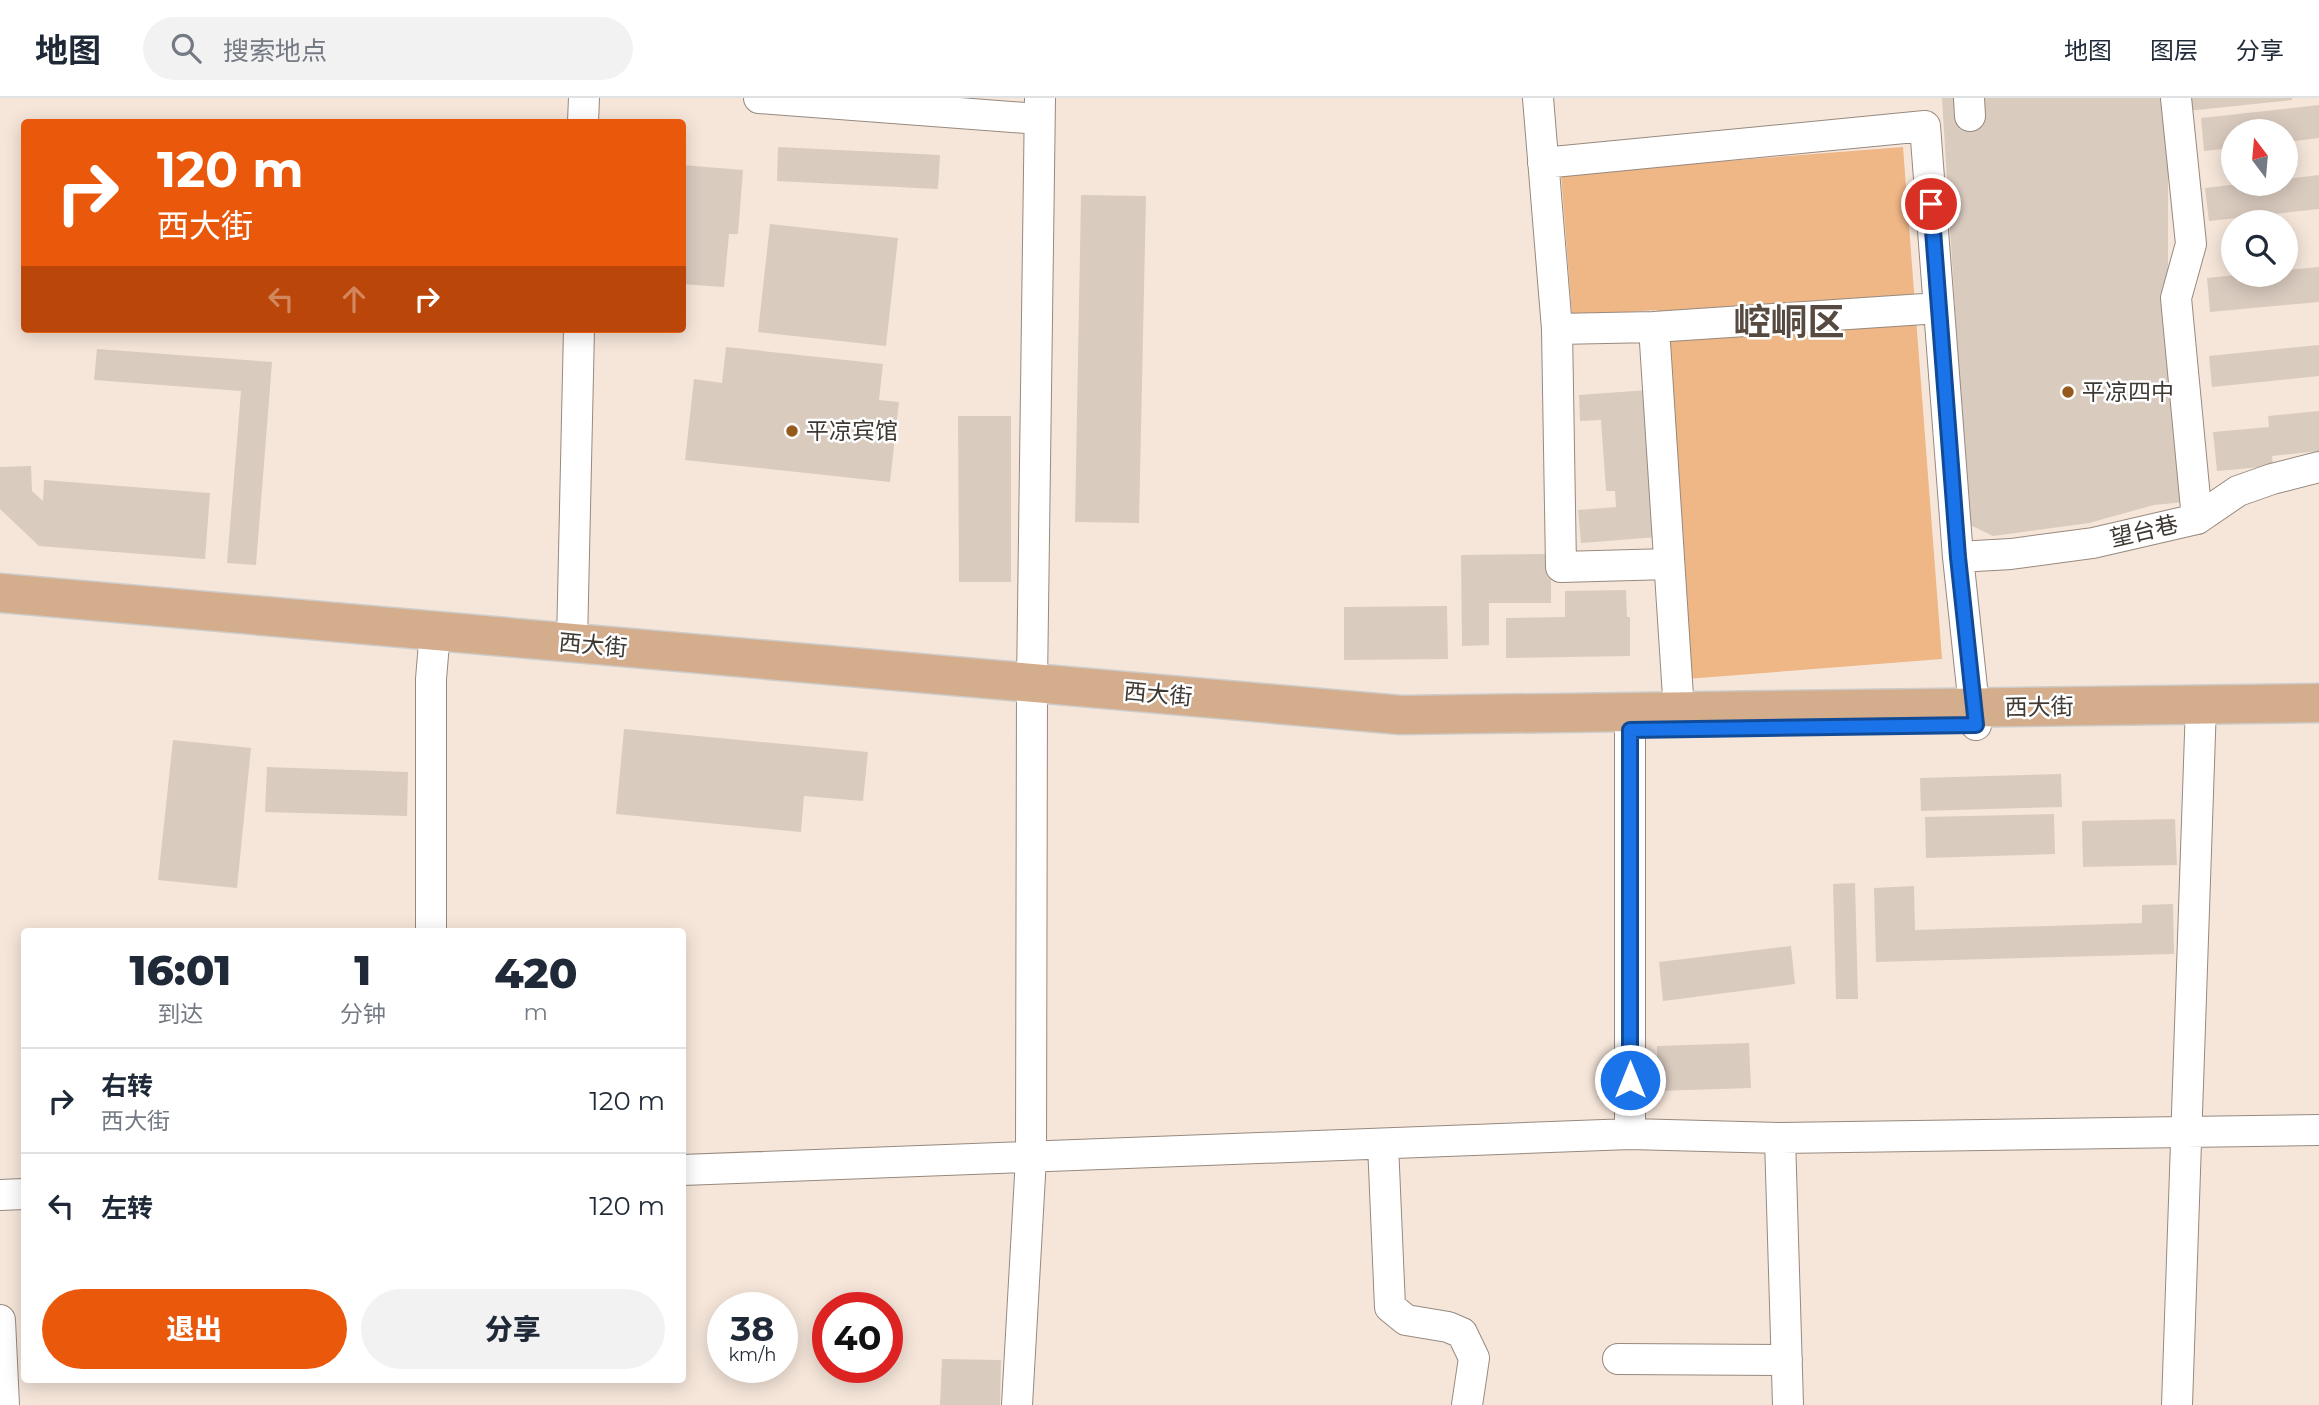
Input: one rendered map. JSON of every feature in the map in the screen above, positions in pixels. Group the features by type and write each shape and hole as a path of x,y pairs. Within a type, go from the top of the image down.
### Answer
{"main road":[{"name":"西大街","path":"0,593 434,640 572,643 1401,733 1630,721 2201,713 2319,703"},
{"name":"西大街","path":"0,610 434,640 1033,692"},
{"name":"西大街","path":"1630,721 1679,712 1975,716"},
{"name":"西大街","path":"2201,713 2319,722"}],"street":[{"path":"583,119 584,98"},
{"path":"759,98 1040,108 1031,1158 1017,1405"},
{"path":"1538,98 1557,329 1561,567 1670,564"},
{"path":"2176,98 2190,244 2176,298 2197,519"},
{"path":"1544,163 1925,126 1958,557 1975,716"},
{"path":"1557,329 1654,327 1939,308"},
{"path":"1654,327 1679,712"},
{"path":"572,643 579,333"},
{"name":"望台巷","path":"1958,557 2011,555 2093,543 2197,519 2238,491 2319,467"},
{"path":"431,928 431,679 434,640"},
{"path":"2177,1405 2201,713"},
{"path":"1630,721 1630,1134"},
{"path":"686,1170 1630,1134 1780,1138 2319,1130"},
{"path":"1780,1138 1788,1405"},
{"path":"1383,1144 1390,1307 1406,1320 1448,1327 1462,1334 1475,1358 1467,1405"},
{"path":"0,1195 21,1194"},
{"path":"0,1320 4,1405"},
{"path":"1618,1359 1787,1360"}],"shaded area":[{"path":"1903,147 1942,659 1686,679 1657,310 1572,316 1561,174"}],"building":[{"name":"平凉四中","path":"1942,98 2292,98 2168,113 2168,282 2185,502 2154,505 2089,523 1993,536 1968,524"},
{"path":"2319,105 2319,138 2298,141 2298,119 2221,119 2221,149 2204,151 2201,118"},
{"path":"778,147 940,155 938,189 777,181"},
{"path":"686,165 743,170 738,234 729,234 724,287 686,284"},
{"path":"2319,175 2319,209 2221,210 2221,220 2209,221 2205,188 2221,186 2221,196 2298,196 2298,178"},
{"path":"1081,195 1146,196 1139,523 1075,522"},
{"path":"770,224 898,238 886,346 758,332"},
{"path":"2319,267 2319,302 2210,312 2207,278 2221,277 2221,287 2298,287 2298,269"},
{"path":"2319,345 2319,376 2212,387 2209,356"},
{"name":"平凉宾馆","path":"726,347 883,364 879,400 899,402 890,482 685,460 694,379 722,383"},
{"path":"97,349 272,362 256,565 227,563 241,391 94,380"},
{"path":"1648,390 1658,537 1581,543 1578,510 1616,507 1615,491 1606,491 1601,420 1580,421 1579,395"},
{"path":"2319,411 2319,451 2272,456 2273,466 2217,471 2213,432 2269,427 2268,416"},
{"path":"958,416 1011,416 1011,582 959,582"},
{"path":"31,466 32,491 43,501 44,480 210,493 205,559 39,546 0,509 0,467"},
{"path":"1551,554 1551,603 1489,603 1489,645 1462,646 1461,555"},
{"path":"1626,590 1627,617 1630,617 1630,656 1506,658 1506,618 1565,617 1565,591"},
{"path":"1447,606 1448,659 1344,660 1344,607"},
{"path":"624,729 868,752 863,801 804,796 801,832 616,814"},
{"path":"173,740 251,748 237,888 158,880"},
{"path":"267,767 408,772 407,816 265,812"},
{"path":"2061,774 2062,807 1921,811 1920,778"},
{"path":"2054,814 2055,854 1926,858 1925,817"},
{"path":"2175,819 2177,865 2083,867 2082,821"},
{"path":"1855,883 1858,999 1836,999 1833,884"},
{"path":"1914,886 1915,930 2142,923 2142,905 2173,904 2174,954 1876,962 1874,888"},
{"path":"1791,946 1795,984 1663,1001 1659,962"},
{"path":"1749,1043 1751,1088 1658,1091 1657,1046"},
{"path":"942,1359 1001,1360 1000,1405 940,1405"}],"place":[{"name":"平凉四中","path":"2068,392"},
{"name":"平凉宾馆","path":"792,431"}],"district":[{"name":"崆峒区","path":"1789,321"}],"route":[{"path":"1630,1080 1630,730 1976,725 1958,557 1931,204"}]}
